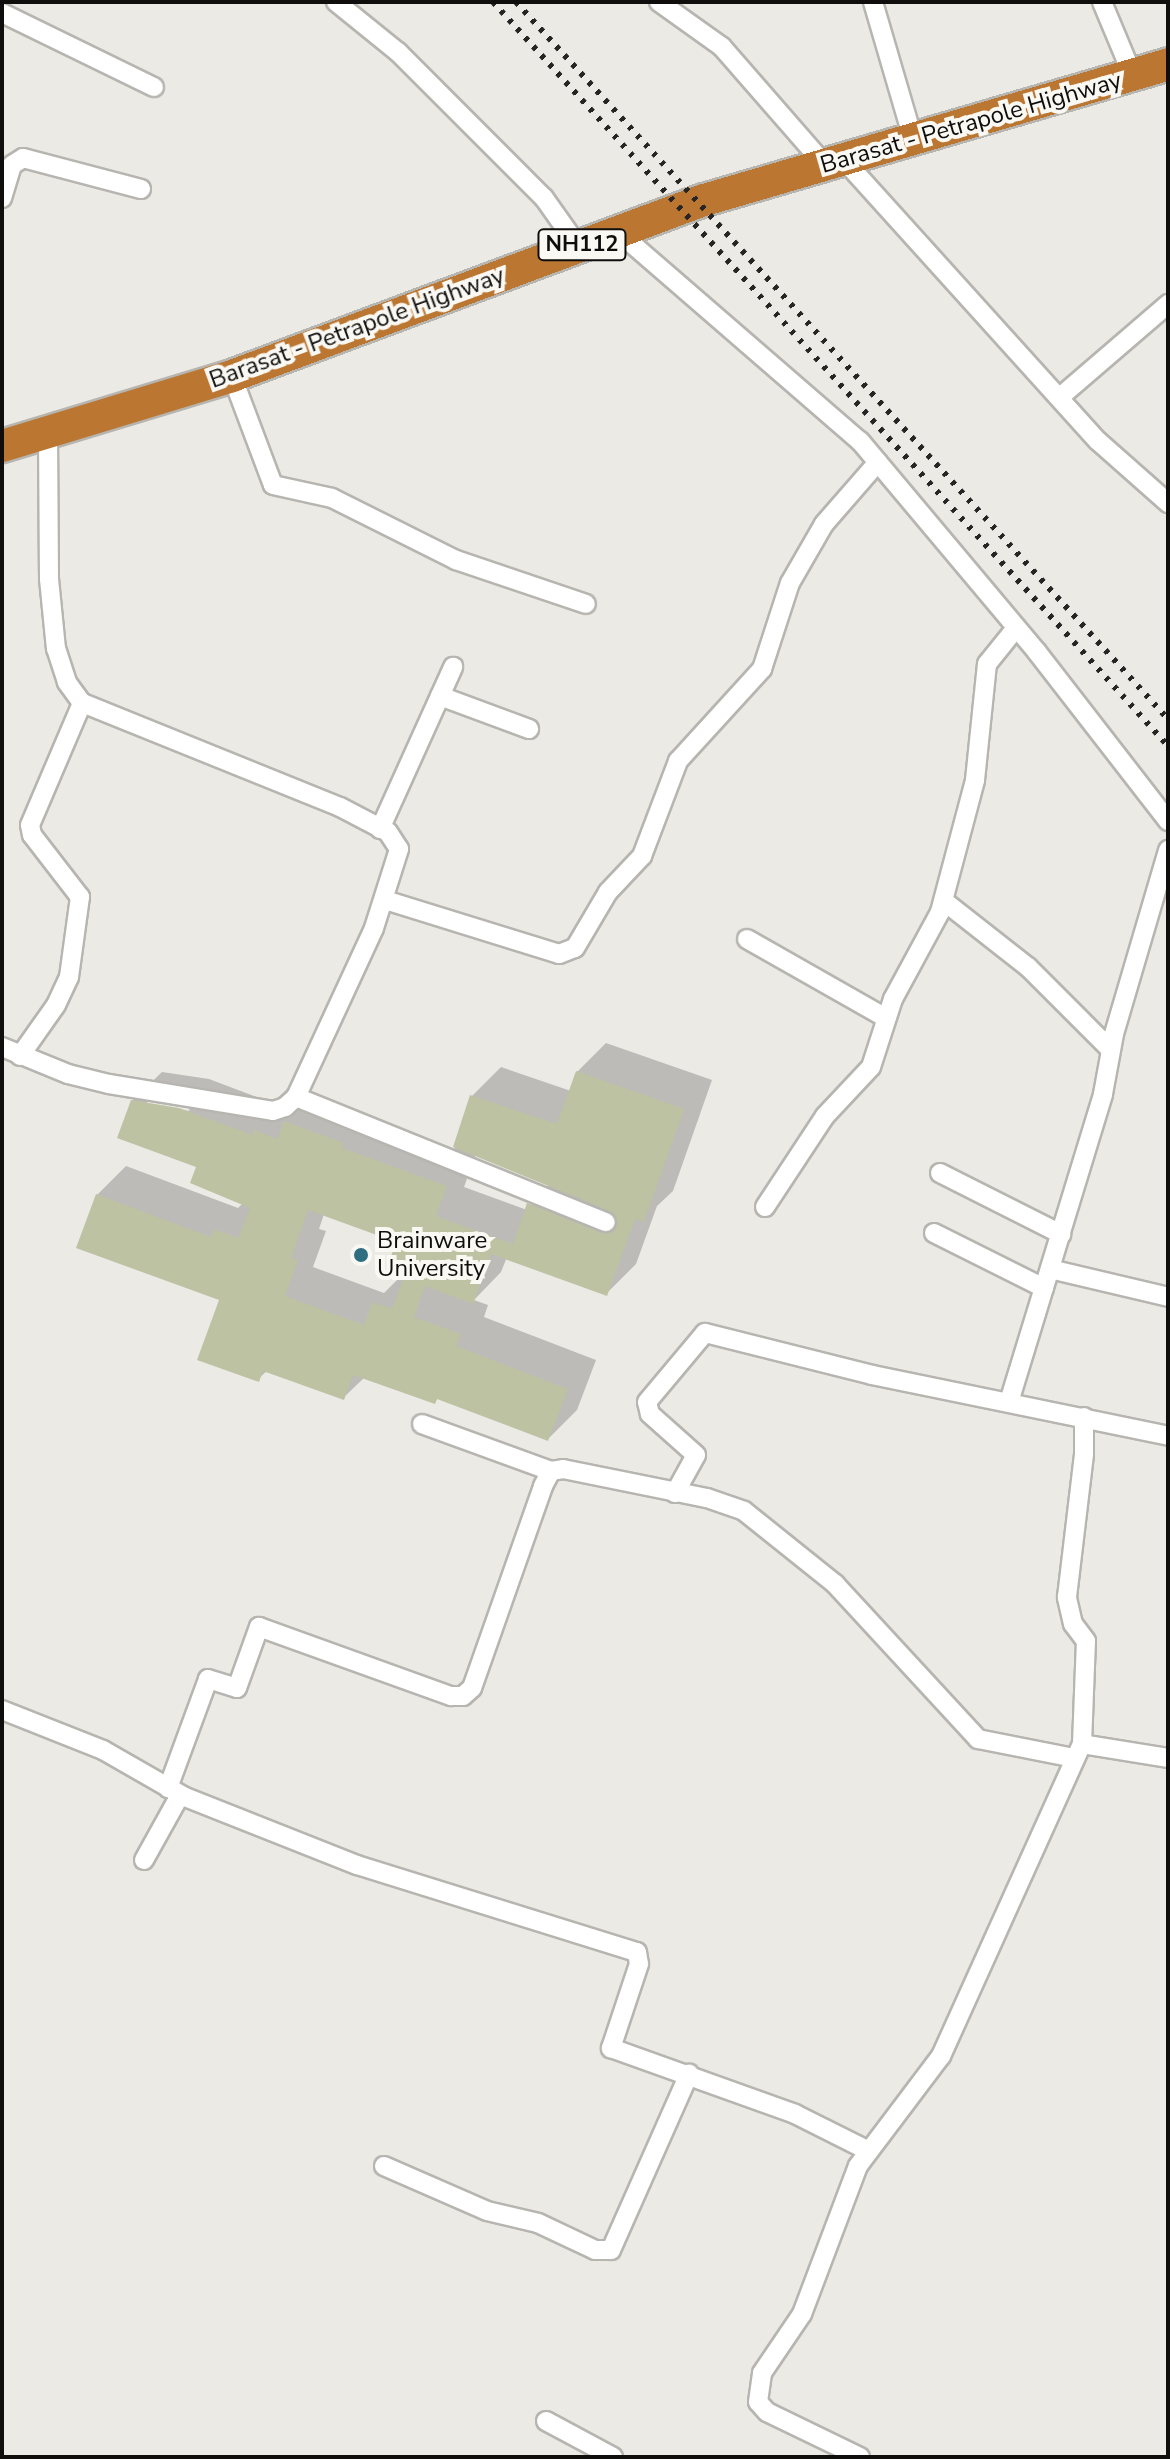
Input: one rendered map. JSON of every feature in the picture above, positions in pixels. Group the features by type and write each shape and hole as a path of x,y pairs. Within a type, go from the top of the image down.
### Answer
{"highway":[{"name":"Barasat - Petrapole Highway","path":"2,446 232,376 616,230 1168,64"}],"street":[{"path":"336,2 398,52 544,198 578,246"},
{"path":"659,2 722,47 1060,397 1098,441 1168,503"},
{"path":"873,2 914,142"},
{"path":"1102,2 1133,76"},
{"path":"2,13 154,87"},
{"path":"2,198 12,165 23,158 141,189"},
{"path":"616,230 770,359 878,462 1016,628 1168,821"},
{"path":"1060,397 1168,304"},
{"path":"232,376 273,485 332,498 456,560 586,604"},
{"path":"2,1047 20,1056 109,1084 273,1111 296,1097 385,900 399,849 380,829 340,807 82,703 67,682 56,649 49,579 48,431"},
{"path":"385,900 559,954 575,948 608,892 642,856 678,761 762,669 790,583 824,524 878,462"},
{"path":"765,1207 825,1116 871,1067 886,1018 945,902 975,780 987,664 1016,628"},
{"path":"380,829 453,667"},
{"path":"440,696 529,729"},
{"path":"20,1056 56,1005 69,977 80,897 32,835 30,825 82,703"},
{"path":"1009,1402 1061,1234 1168,850"},
{"path":"945,902 1028,967 1111,1050"},
{"path":"747,939 886,1018"},
{"path":"296,1097 606,1222"},
{"path":"940,1173 1061,1234"},
{"path":"934,1233 1044,1288"},
{"path":"1050,1269 1168,1297"},
{"path":"675,1493 696,1455 650,1414 647,1402 705,1333 872,1375 1168,1436"},
{"path":"860,2457 830,2450 767,2412 758,2402 760,2380 802,2314 867,2150 941,2056 1078,1751 1086,1641 1073,1624 1067,1597 1084,1417"},
{"path":"422,1424 551,1471 675,1493 744,1511 813,1565 978,1739 1168,1758"},
{"path":"144,1860 174,1791 208,1679 237,1688 259,1627 451,1696 463,1696 472,1688 551,1471"},
{"path":"2,1710 103,1750 174,1791 370,1870 552,1922 637,1952 639,1964 609,2041 611,2048 689,2074 744,2099 795,2114 867,2150"},
{"path":"384,2166 487,2211 538,2223 595,2250 611,2250 689,2074"},
{"path":"546,2421 613,2457"}],"building":[{"path":"576,1071 684,1109 644,1222 635,1219 607,1296 491,1254 473,1304 425,1286 414,1317 461,1334 456,1346 568,1389 548,1441 437,1399 435,1404 353,1375 344,1400 263,1371 259,1382 197,1360 219,1300 76,1248 96,1194 211,1237 214,1229 238,1238 250,1208 190,1183 196,1167 117,1138 131,1100 179,1108 253,1135 254,1130 277,1139 284,1121 344,1143 342,1148 447,1186 436,1216 513,1244 527,1203 608,1234 618,1221 610,1211 453,1147 470,1095 557,1124","holes":["308,1210 396,1242 387,1268 405,1274 392,1309 372,1302 364,1325 285,1296 298,1260 291,1258"]}],"railway":[{"path":"493,2 1168,746"},
{"path":"516,2 1168,719"}],"place":[{"name":"Brainware University","path":"361,1255"}]}
